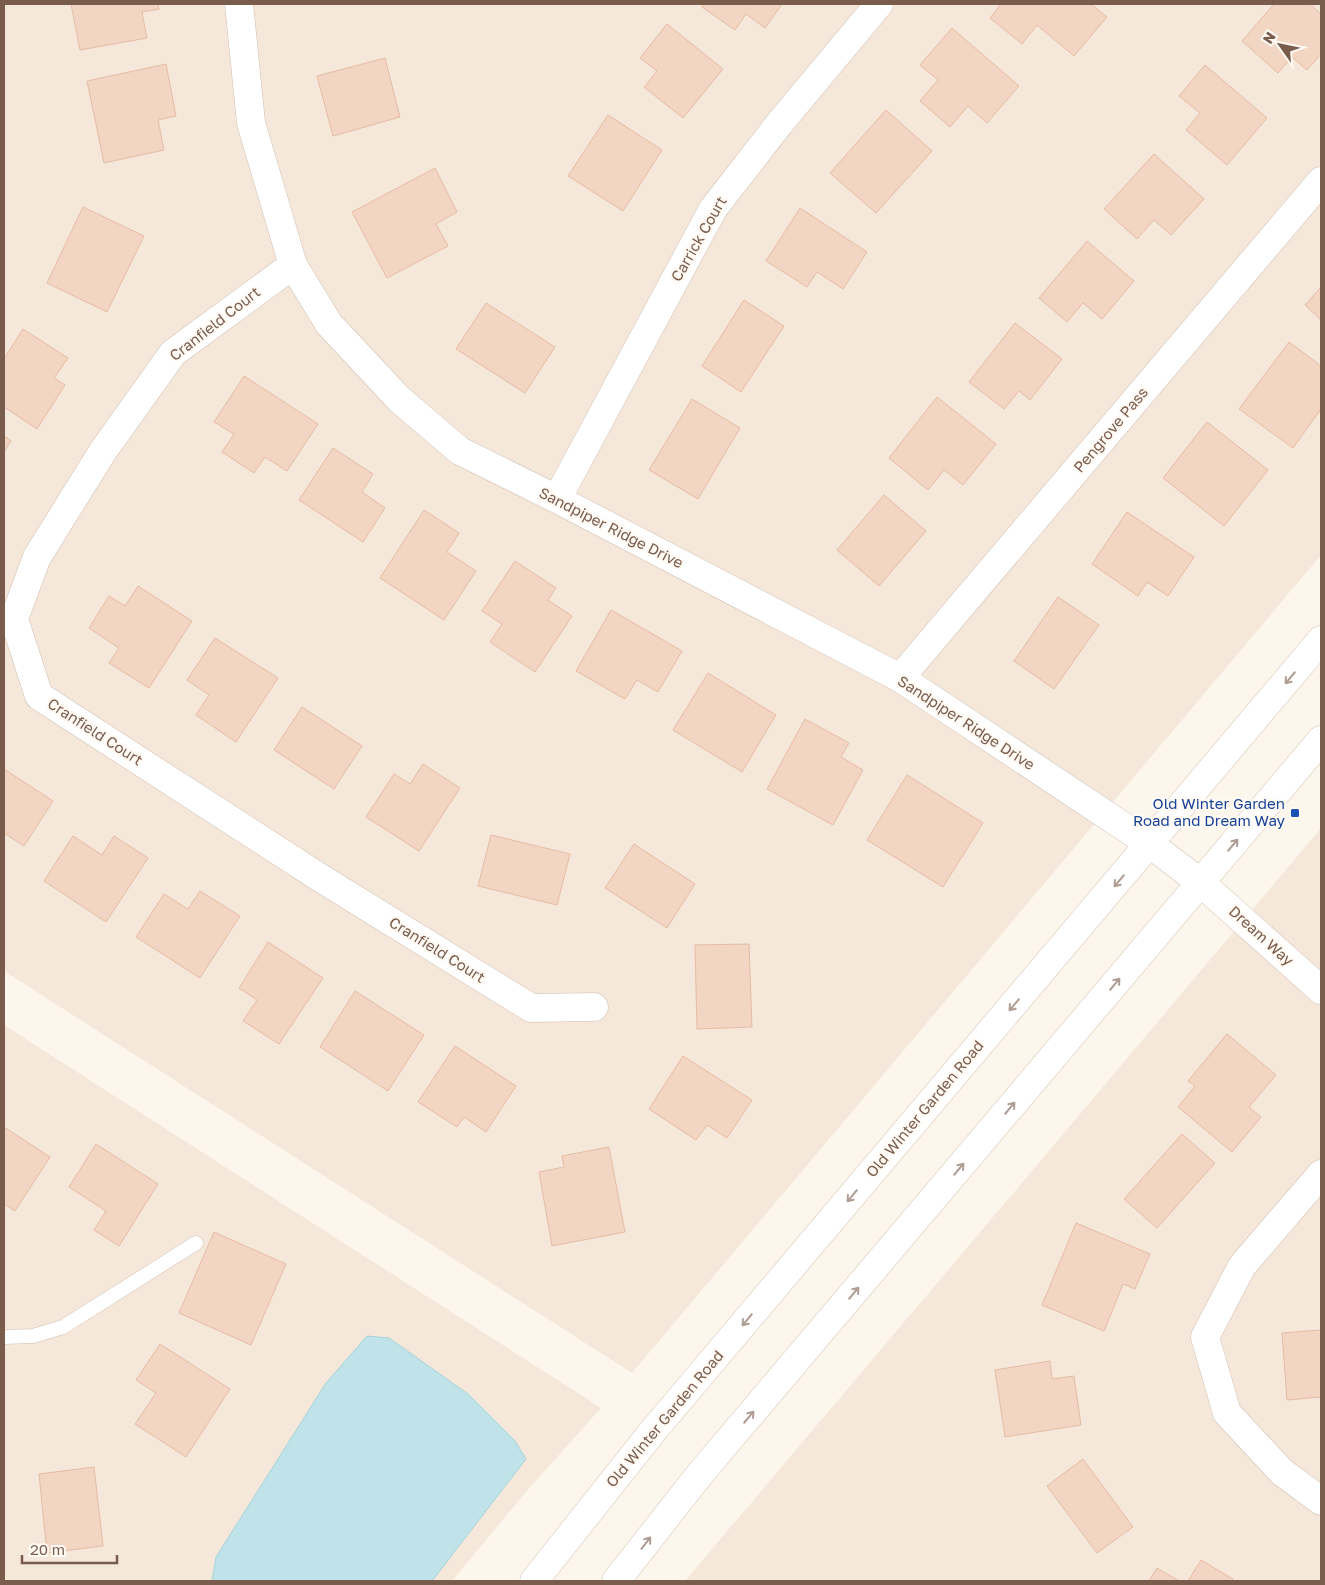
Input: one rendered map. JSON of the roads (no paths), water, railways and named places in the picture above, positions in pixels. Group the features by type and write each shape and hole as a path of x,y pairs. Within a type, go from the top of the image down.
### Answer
{"street":[{"name":"Sandpiper Ridge Drive","path":"239,4 251,123 293,265 329,324 399,399 460,452 557,499 900,678 1150,844 1201,883"},
{"name":"Carrick Court","path":"557,499 713,209 779,124 879,4"},
{"name":"Pengrove Pass","path":"900,678 1321,181"},
{"name":"Cranfield Court","path":"293,265 173,354 103,451 37,557 14,619 39,696 319,877 531,1008 594,1006"},
{"name":"Old Winter Garden Road","path":"534,1581 653,1431 1321,640"},
{"path":"616,1581 700,1474 1321,740"},
{"name":"Dream Way","path":"1201,883 1321,990"},
{"path":"1321,1174 1242,1266 1205,1337 1227,1413 1282,1472 1321,1501"}],"lane":[{"path":"4,1337 33,1336 63,1327 196,1243"}],"water":[{"path":"367,1336 389,1338 468,1394 515,1441 526,1459 432,1581 212,1581 216,1557 326,1383"}],"place":[{"name":"Old Winter Garden Road and Dream Way","path":"1295,813"}]}
